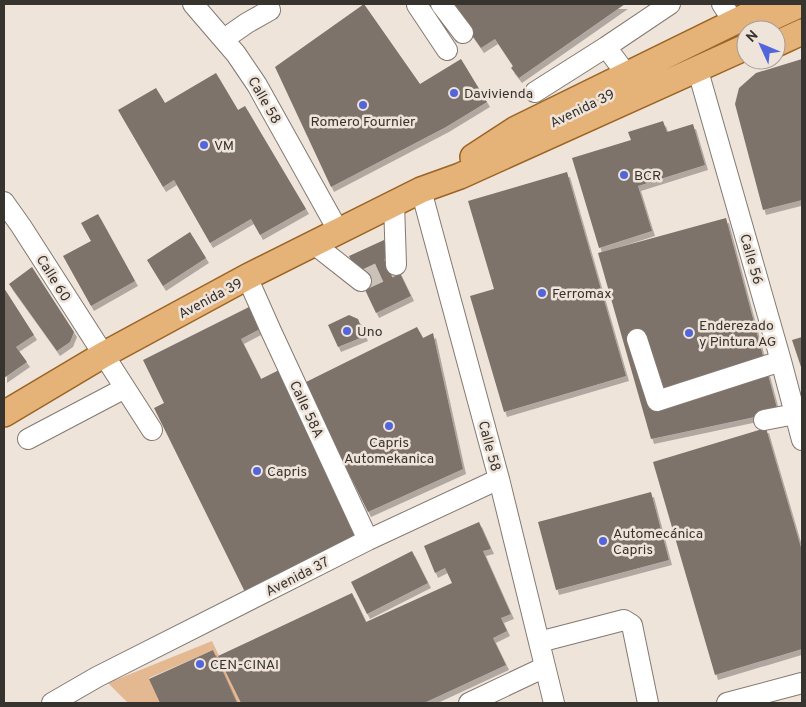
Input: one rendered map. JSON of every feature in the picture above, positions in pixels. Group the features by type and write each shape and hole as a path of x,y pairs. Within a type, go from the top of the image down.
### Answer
{"main road":[{"path":"739,20 771,4"},
{"name":"Avenida 39","path":"741,20 801,4"},
{"path":"454,175 516,129 736,21"},
{"path":"786,28 802,21"},
{"name":"Avenida 39","path":"454,175 736,22"},
{"path":"786,39 802,32"},
{"name":"Avenida 39","path":"4,414 103,355 247,278 394,203 736,51"},
{"path":"454,175 528,153 736,62"}],"street":[{"name":"Calle 58","path":"194,4 236,54 257,85 339,232"},
{"path":"418,4 447,50"},
{"path":"441,4 463,33"},
{"path":"535,92 670,4"},
{"path":"224,39 270,10"},
{"path":"606,47 627,75"},
{"name":"Calle 56","path":"700,78 802,440"},
{"name":"Calle 58","path":"421,190 498,479 554,703"},
{"name":"Calle 60","path":"4,202 152,430"},
{"path":"394,203 396,265"},
{"path":"314,244 361,281"},
{"name":"Calle 58A","path":"247,278 368,540"},
{"path":"637,339 657,401 781,360"},
{"path":"28,439 125,388"},
{"path":"764,420 795,414"},
{"name":"Avenida 37","path":"52,703 97,677 368,540 498,479"},
{"path":"539,642 624,620 632,625 648,703"},
{"path":"469,703 545,667"},
{"path":"727,703 802,683"}],"shaded area":[{"path":"212,641 241,703 237,703 213,650 149,678 160,703 128,703 108,683"}],"building":[{"name":"Romero Fournier","path":"364,4 420,84 461,59 487,102 446,127 331,187 275,67"},
{"path":"450,4 625,4 519,78 511,68 513,66 495,39 481,48"},
{"path":"802,59 802,200 763,210 735,104 739,88 756,73 766,70 786,70 786,64"},
{"name":"VM","path":"216,73 238,110 245,106 306,209 260,235 251,219 210,243 174,180 163,187 118,110 156,88 165,103"},
{"name":"BCR","path":"663,121 667,132 693,124 705,165 638,186 652,231 599,248 572,158 631,140 628,132"},
{"name":"Ferromax","path":"567,172 626,376 504,412 470,296 494,289 468,201"},
{"path":"98,214 135,281 91,306 63,256 91,241 81,223"},
{"name":"Enderezado y Pintura AG","path":"726,218 778,412 651,439 598,253"},
{"path":"190,232 206,258 163,286 147,260"},
{"name":"Uno","path":"384,240 411,296 376,313 349,256"},
{"path":"32,267 74,332 70,342 57,351 9,284"},
{"path":"4,288 34,335 16,347 27,362 4,378"},
{"name":"Capris","path":"249,307 260,329 241,339 261,379 279,370 360,534 245,592 154,408 164,403 143,360"},
{"name":"Uno","path":"349,315 358,319 365,336 338,347 328,325"},
{"name":"Capris Automekanica","path":"417,327 423,338 433,333 463,469 368,512 304,383"},
{"path":"802,337 802,370 792,340"},
{"path":"766,428 802,551 802,649 715,675 653,462"},
{"name":"Automecánica Capris","path":"651,492 669,560 556,590 538,522"},
{"path":"479,522 491,549 483,551 511,614 501,618 507,631 493,638 506,665 424,703 241,703 218,656 352,593 366,622 452,583 445,568 435,573 424,546"},
{"path":"412,551 428,583 367,614 351,582"},
{"name":"CEN-CINAI","path":"213,650 237,703 160,703 149,679"}],"tunnel":[{"path":"361,281 396,265"}],"place":[{"name":"Davivienda","path":"454,93"},
{"name":"Romero Fournier","path":"363,105"},
{"name":"VM","path":"204,145"},
{"name":"BCR","path":"624,175"},
{"name":"Ferromax","path":"542,293"},
{"name":"Uno","path":"347,331"},
{"name":"Enderezado y Pintura AG","path":"689,333"},
{"name":"Capris Automekanica","path":"389,426"},
{"name":"Capris","path":"257,471"},
{"name":"Automecánica Capris","path":"603,541"},
{"name":"CEN-CINAI","path":"200,664"}]}
